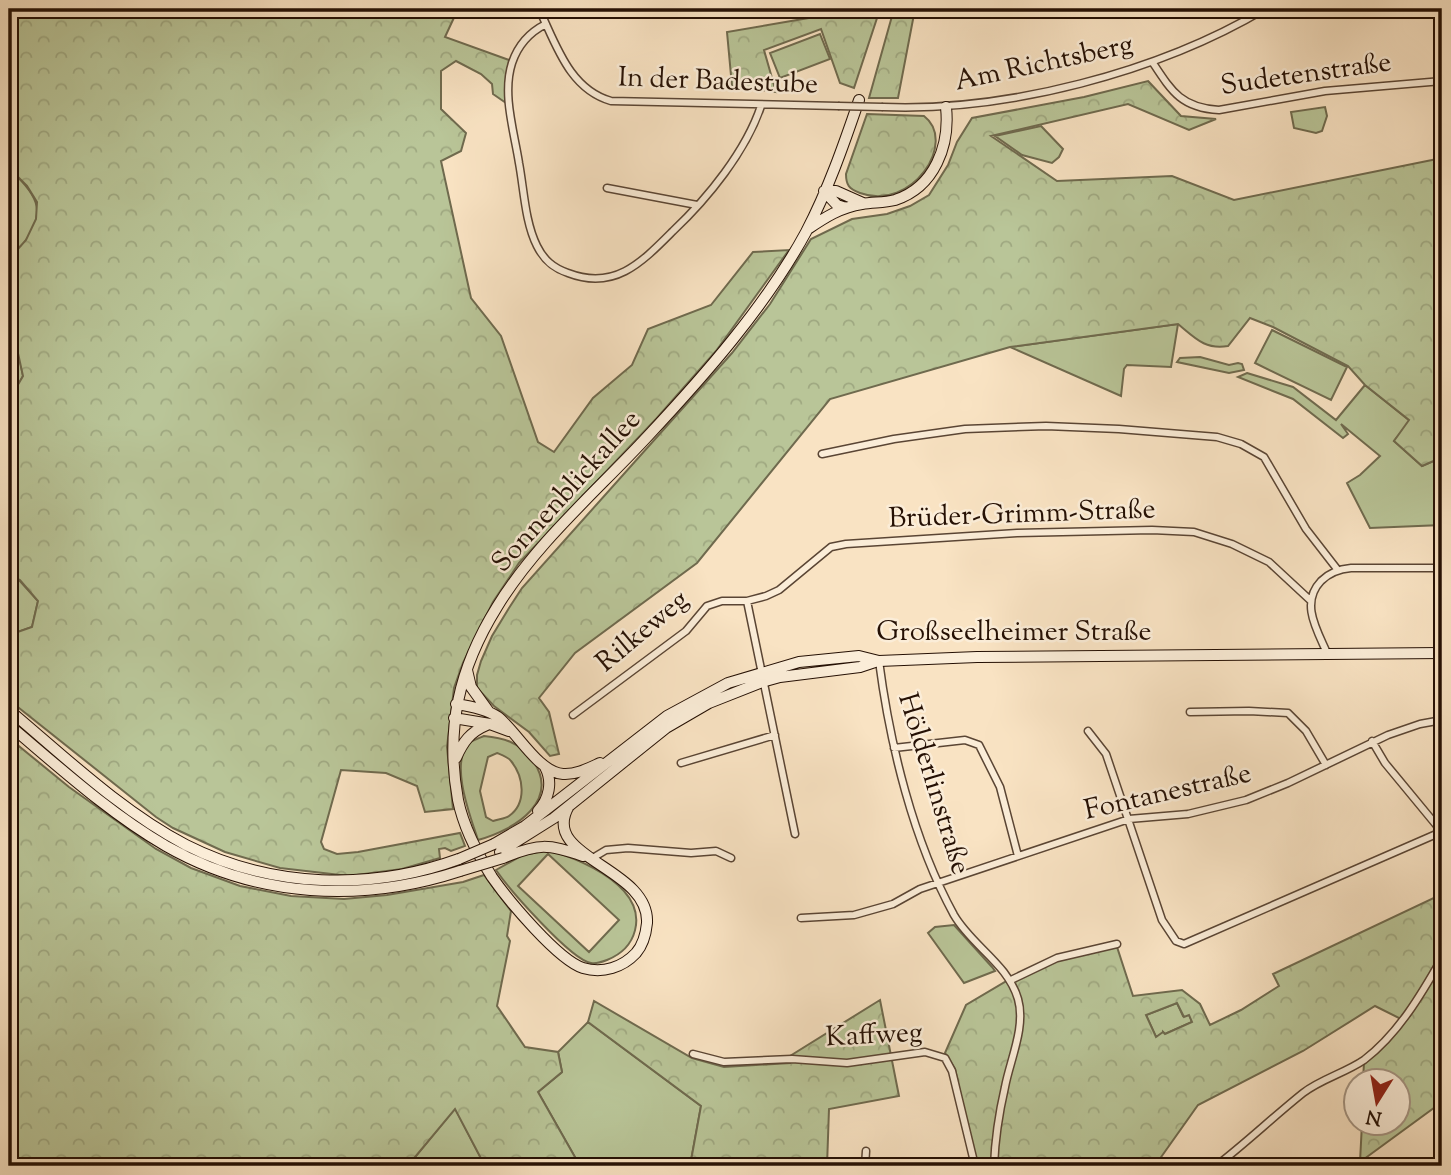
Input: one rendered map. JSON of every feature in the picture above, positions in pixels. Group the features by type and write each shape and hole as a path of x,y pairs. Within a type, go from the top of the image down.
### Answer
{"main road":[{"name":"Sonnenblickallee","path":"591,859 631,885 640,897 647,916 646,932 640,948 626,962 606,970 585,969 556,950 493,877 476,846 461,810 454,762 454,718 467,669 486,625 519,575 539,550 649,435 744,326 790,260 824,191 859,100"},
{"path":"807,230 827,216 846,208 905,196 926,178 936,167 944,146 946,107"},
{"path":"824,191 836,191 863,204"},
{"path":"824,191 837,205 846,208"},
{"name":"Großseelheimer Straße","path":"525,826 677,710 728,683 761,677 799,662 859,656 879,661 977,657 1442,653"},
{"path":"467,669 471,687 489,712"},
{"path":"499,852 535,831 569,806 666,728 761,677"},
{"path":"456,704 489,712 500,719 553,771 568,774 612,759"},
{"path":"9,710 95,782 156,827 186,845 244,868 303,879 338,881 396,877 460,865"},
{"path":"454,718 490,724 513,733"},
{"path":"454,762 475,729 490,724"},
{"path":"9,725 104,803 147,834 188,858 222,872 286,888 340,892 392,888 499,852 548,846 591,859"},
{"path":"499,852 525,826 547,798 549,777 543,764"},
{"path":"569,806 562,823 566,838 591,859"}],"street":[{"name":"In der Badestube","path":"539,9 568,69 577,81 601,99 761,106 946,107"},
{"name":"Am Richtsberg","path":"946,107 1026,95 1153,63 1265,9"},
{"path":"546,24 535,30 516,53 509,90 531,233 544,258 559,270 583,278 597,279 620,274 650,254 731,164 754,126 761,106"},
{"name":"Sudetenstraße","path":"1153,63 1177,96 1195,107 1208,110 1325,91 1442,81"},
{"path":"607,188 696,205"},
{"path":"822,454 894,439 965,429 1046,426 1217,437 1241,444 1264,457 1306,529 1337,569"},
{"name":"Brüder-Grimm-Straße","path":"747,601 779,590 820,555 838,545 1017,533 1152,530 1194,532 1251,551 1269,562 1310,600"},
{"path":"1327,653 1313,620 1310,600 1323,579 1337,569 1442,568"},
{"name":"Rilkeweg","path":"573,715 686,631 706,606 722,601 747,601"},
{"path":"747,601 795,834"},
{"name":"Hölderlinstraße","path":"879,661 894,748 919,834 939,883 961,925 1011,980"},
{"path":"1190,712 1288,713 1306,731 1325,765"},
{"name":"Fontanestraße","path":"801,918 855,915 893,904 920,889 1129,819 1188,814 1246,800 1372,741 1420,724 1442,720"},
{"path":"1088,731 1106,754 1162,920 1176,941 1184,944 1442,832 1385,763 1372,741"},
{"path":"681,763 775,735"},
{"path":"894,748 965,740 979,746 1000,788 1018,856"},
{"path":"591,859 612,848 691,853 716,851 731,858"},
{"path":"994,1166 1003,1097 1018,1029 1018,1001 1011,980 1057,958 1118,944"},
{"path":"1216,1166 1306,1091 1363,1061 1408,1014 1442,958"},
{"name":"Kaffweg","path":"693,1054 724,1062 792,1059 847,1063 925,1052 941,1055 952,1070 975,1166"},
{"path":"865,1166 866,1151"}],"green space":[{"path":"9,9 458,9 445,37 509,60 506,103 493,94 492,84 481,74 456,61 441,71 441,109 466,133 461,151 441,161 471,298 501,336 538,442 554,452 593,398 632,365 648,329 711,305 753,252 789,250 716,351 656,419 519,563 493,602 463,663 454,688 447,747 453,809 425,812 417,786 386,773 341,770 321,842 324,849 337,854 358,852 460,833 465,846 451,851 439,849 440,858 402,869 349,876 280,868 225,852 173,828 156,817 9,700 9,635 32,627 38,601 20,580 9,575 9,400 23,376 9,312 10,258 26,240 36,219 37,202 27,186 9,168"},
{"path":"832,9 880,9 854,88 840,83 821,29 764,50 776,92 732,86 727,32 826,15"},
{"path":"894,9 915,9 898,98 869,98"},
{"path":"820,34 830,59 780,78 770,53"},
{"path":"1148,81 1181,116 1216,119 1189,130 1128,104 991,136 1057,181 1172,176 1234,200 1442,158 1442,460 1438,459 1422,466 1394,441 1409,420 1365,385 1348,366 1250,318 1228,346 1220,347 1195,338 1178,324 1010,347 830,399 697,563 575,653 539,698 549,712 559,754 550,756 529,732 494,706 477,688 481,661 492,636 522,588 732,353 770,304 811,239 852,219 887,214 910,206 929,195 972,118 1084,97"},
{"path":"1325,107 1327,116 1322,131 1316,133 1294,128 1291,112"},
{"path":"867,114 924,116 933,128 936,142 932,157 912,184 897,193 879,196 860,193 848,184 846,174"},
{"path":"1041,126 1063,149 1052,163 1022,155 995,136"},
{"path":"9,168 32,194 37,211 32,231 12,256 9,268"},
{"path":"9,304 23,376 14,393 9,391"},
{"path":"1178,324 1171,367 1127,365 1124,369 1121,396 1010,347"},
{"path":"1272,330 1347,367 1331,400 1255,363"},
{"path":"1200,357 1229,365 1242,364 1244,370 1229,373 1177,362 1180,358"},
{"path":"1247,373 1293,387 1336,420 1365,385 1410,421 1394,441 1422,466 1438,459 1442,460 1442,525 1370,528 1347,483 1380,456 1341,424 1348,434 1343,438 1293,399 1238,377"},
{"path":"9,575 19,580 38,601 32,627 9,635"},
{"path":"484,736 504,740 521,748 531,758 539,773 541,787 538,800 519,821 478,840 463,791 461,764 463,752 469,743","holes":["497,753 508,758 515,767 522,790 515,811 506,818 493,821 486,817 480,791 488,757"]},
{"path":"9,738 69,787 156,849 191,868 240,886 291,896 344,899 387,895 463,882 484,875 511,911 507,936 510,941 497,1006 525,1047 558,1052 562,1072 538,1092 580,1166 485,1166 455,1109 415,1157 418,1166 9,1166"},
{"path":"549,850 569,857 608,877 624,891 635,911 636,921 635,930 625,948 617,955 597,963 582,959 570,950 526,907 496,870 523,855","holes":["548,854 619,920 589,952 518,886"]},
{"path":"1442,894 1442,1102 1412,1124 1412,1066 1364,1066 1401,1019 1375,1006 1303,1051 1198,1105 1159,1160 1166,1166 976,1166 955,1069 945,1053 966,1005 1010,979 1058,960 1117,947 1133,996 1182,990 1200,1004 1210,1025 1241,1010 1279,986 1273,974","holes":["1177,1003 1184,1017 1189,1015 1192,1022 1156,1037 1146,1015"]},
{"path":"954,925 995,971 964,983 928,933 935,927"},
{"path":"880,1000 899,1096 829,1109 827,1166 690,1166 701,1106 588,1022 594,1001 692,1058 724,1067 790,1063 790,1056"},
{"path":"1177,1003 1183,1016 1189,1014 1192,1022 1156,1037 1146,1015"},
{"path":"588,1022 701,1106 690,1166 580,1166 538,1092 562,1072 558,1052"},
{"path":"455,1108 485,1166 418,1166 415,1157"},
{"path":"1361,1136 1396,1136 1360,1162"}]}
